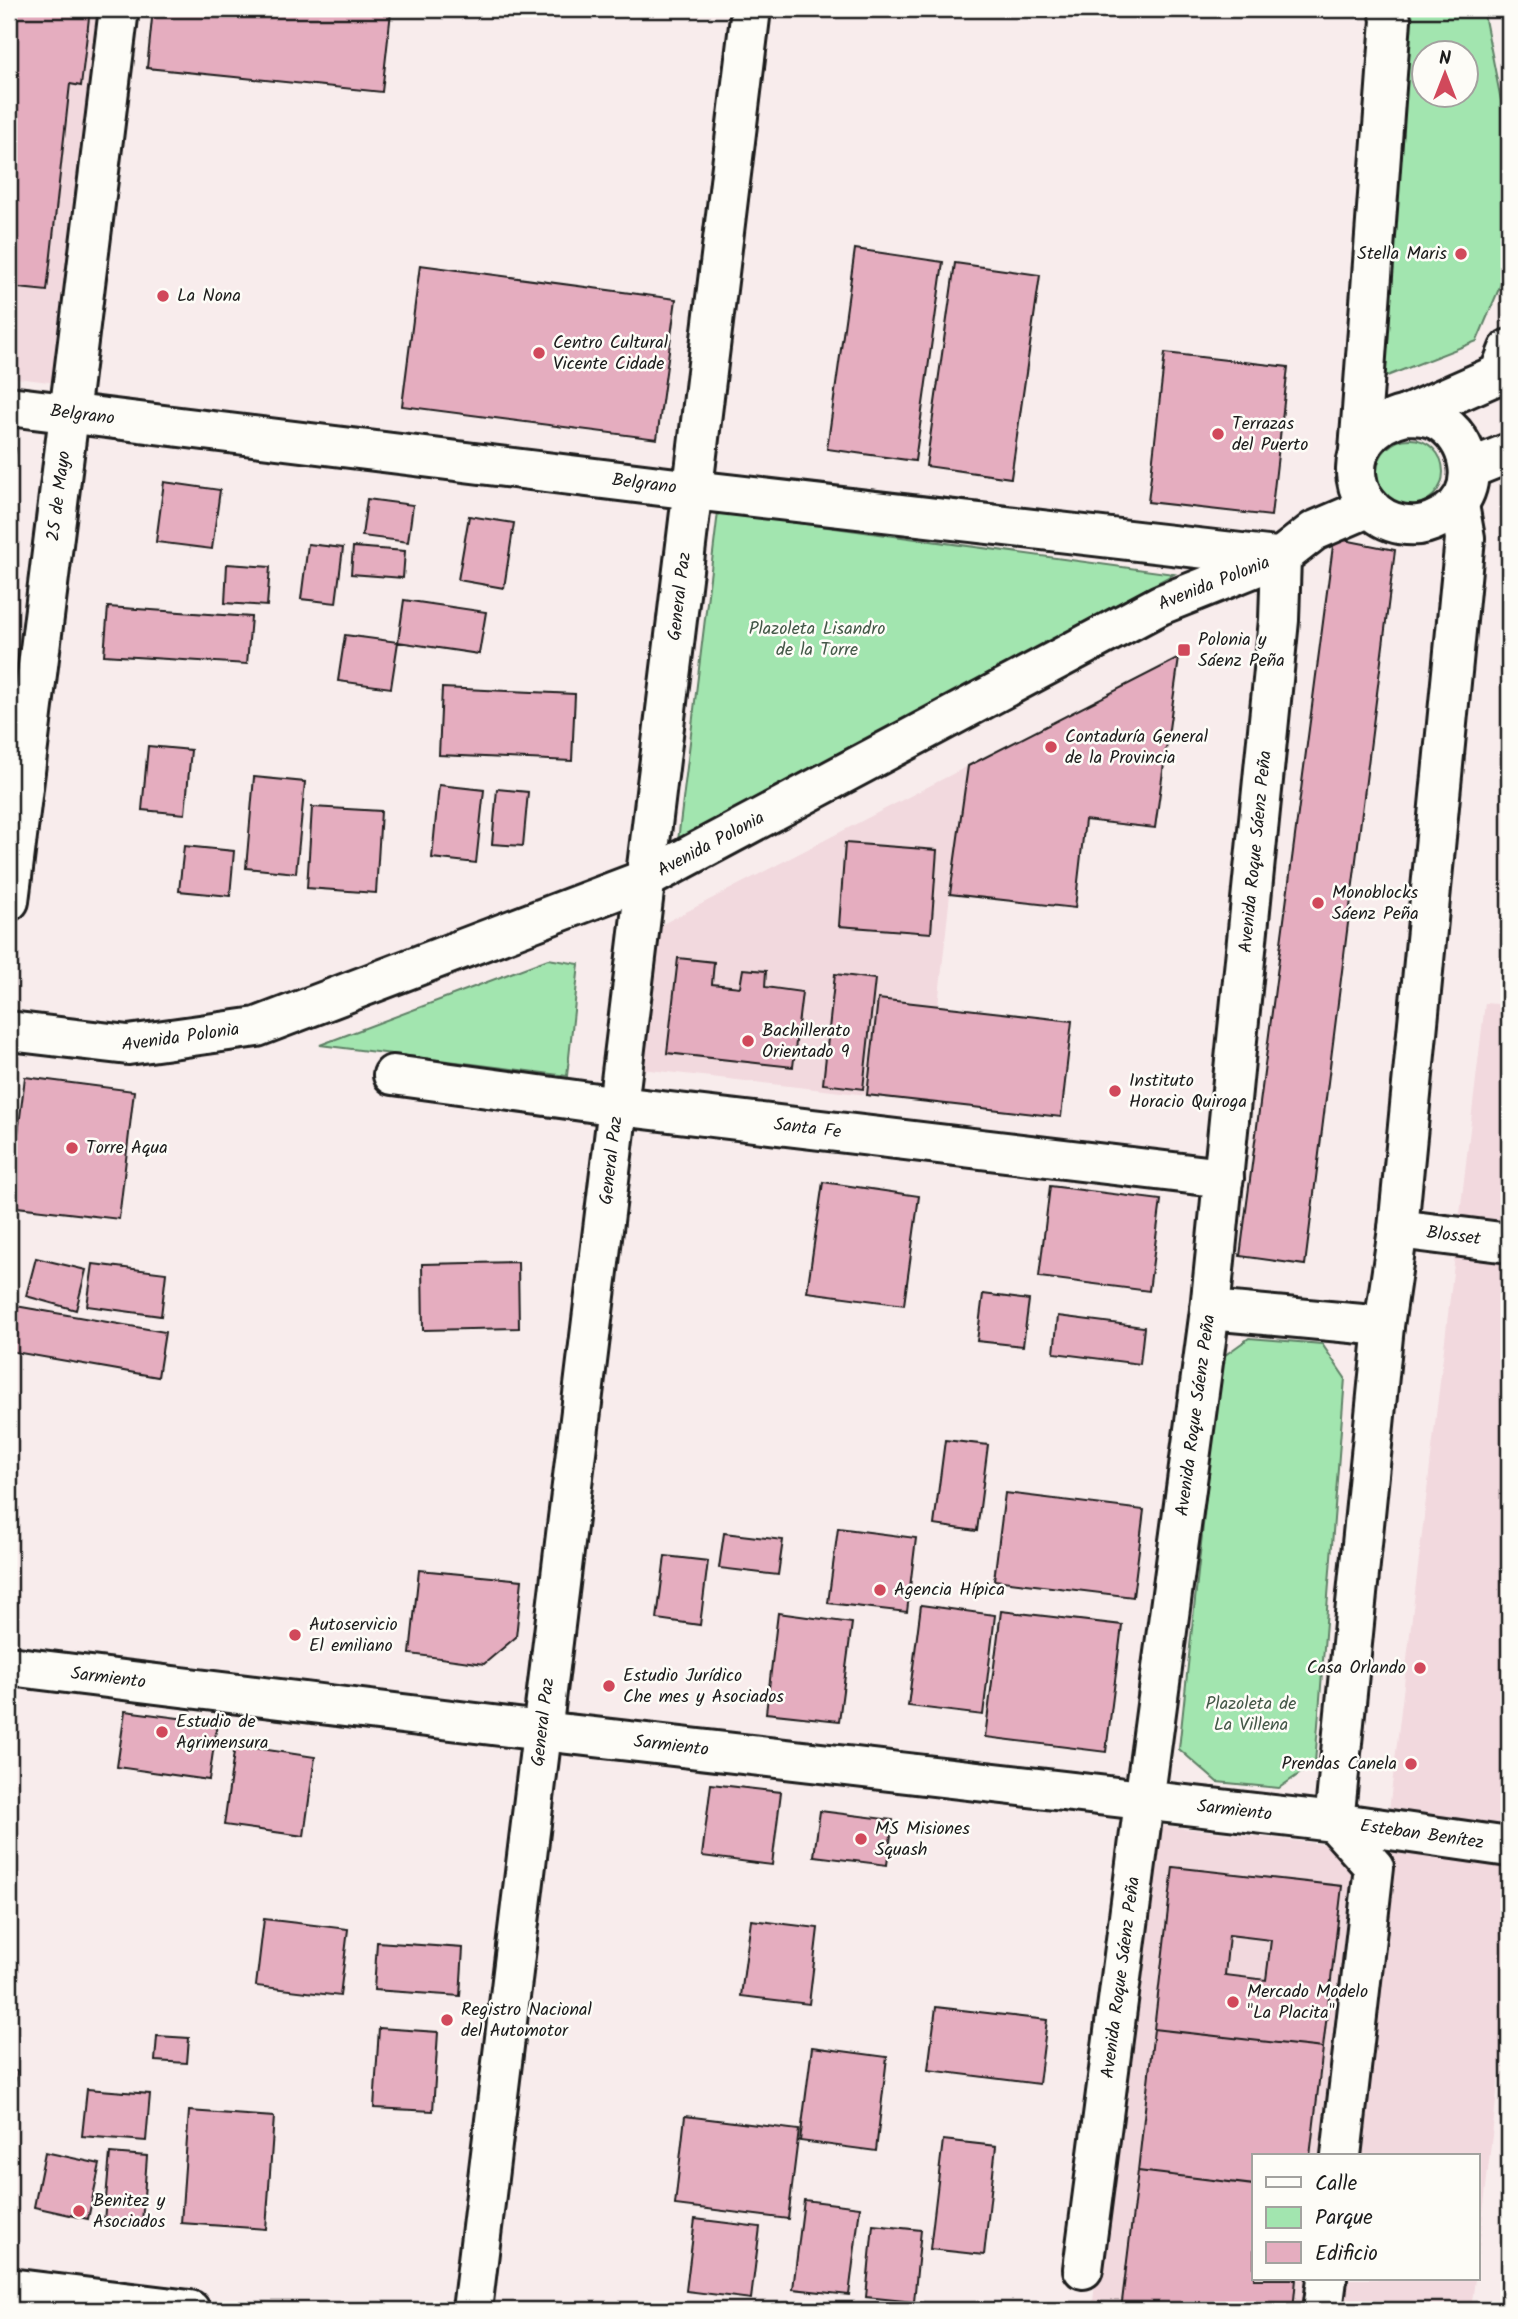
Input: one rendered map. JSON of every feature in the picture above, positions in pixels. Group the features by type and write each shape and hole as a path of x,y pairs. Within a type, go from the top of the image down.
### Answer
{"street":[{"name":"25 de Mayo","path":"9,901 119,9"},
{"name":"General Paz","path":"472,2310 751,9"},
{"path":"1359,451 1366,437 1377,426 1391,418 1422,415 1437,420 1460,441 1466,455 1469,469 1465,496 1459,505 1440,518 1422,525 1403,525 1385,519 1370,507 1356,481 1391,20 1389,9"},
{"path":"1406,415 1499,374 1509,349"},
{"name":"Belgrano","path":"9,406 693,490 1281,558"},
{"path":"1469,469 1509,453"},
{"path":"1341,2154 1374,1867 1334,1822 1384,1326 1398,1229 1465,538 1459,505"},
{"name":"Avenida Polonia","path":"9,1031 128,1045 257,1027 646,878 1160,605 1281,558 1314,531 1370,507"},
{"name":"Avenida Roque Sáenz Peña","path":"1083,2269 1210,1310 1278,634 1281,558"},
{"name":"Santa Fe","path":"393,1075 619,1106 1224,1178"},
{"name":"Blosset","path":"1398,1229 1509,1243"},
{"path":"1210,1310 1384,1326"},
{"name":"Sarmiento","path":"9,1666 542,1731 1334,1822"},
{"name":"Esteban Benítez","path":"1334,1822 1509,1847"},
{"path":"1323,2310 1327,2280"},
{"path":"9,2288 190,2310"}],"shaded area":[{"path":"9,9 102,9 57,383 9,377"},
{"path":"968,766 938,1006 867,1095 641,1069 657,927"},
{"path":"1485,1003 1509,1005 1509,1989 1480,2239 1480,2154 1348,2154"},
{"name":"Mercado Modelo \"La Placita\"","path":"1148,1824 1357,1848 1322,2154 1252,2154 1252,2280 1308,2280 1304,2310 1092,2310"},
{"path":"1333,2280 1475,2280 1471,2310 1330,2310"}],"green space":[{"path":"1406,9 1483,9 1509,141 1509,265 1477,341 1377,380"},
{"path":"1410,439 1423,442 1433,449 1440,459 1443,472 1440,485 1433,495 1423,502 1410,505 1397,502 1387,495 1380,485 1377,472 1380,459 1387,449 1397,442"},
{"name":"Plazoleta Lisandro de la Torre","path":"718,512 1174,574 678,841"},
{"path":"548,959 579,964 567,1076 320,1045"},
{"name":"Plazoleta de La Villena","path":"1249,1338 1322,1344 1345,1378 1315,1763 1279,1788 1217,1782 1179,1749 1221,1358"}],"building":[{"path":"9,9 90,9 81,86 70,84 47,291 9,287"},
{"path":"153,9 364,9 391,12 382,92 147,68"},
{"path":"855,249 943,262 915,461 827,449"},
{"path":"955,263 1040,275 1011,478 926,466"},
{"name":"Centro Cultural Vicente Cidade","path":"420,265 676,299 657,439 402,406"},
{"name":"Terrazas del Puerto","path":"1165,353 1288,367 1271,516 1148,502"},
{"path":"9,447 16,448 9,495"},
{"path":"164,482 220,490 212,549 156,542"},
{"path":"367,499 413,505 408,542 362,536"},
{"path":"469,516 514,523 504,588 458,580"},
{"name":"Monoblocks Sáenz Peña","path":"1334,538 1395,550 1305,1265 1240,1256"},
{"path":"308,544 343,548 336,603 301,599"},
{"path":"353,547 405,551 403,578 351,574"},
{"path":"227,564 270,567 267,606 225,603"},
{"path":"404,600 486,612 479,654 398,642"},
{"path":"108,607 251,617 247,664 104,655"},
{"path":"345,635 398,642 391,688 338,681"},
{"path":"1179,658 1155,828 1085,820 1075,908 950,894 968,766"},
{"path":"442,688 575,694 572,761 439,755"},
{"path":"148,746 191,750 185,814 142,810"},
{"path":"254,777 305,782 296,873 246,868"},
{"path":"439,785 484,790 476,863 432,858"},
{"path":"497,789 528,792 523,846 492,844"},
{"path":"312,807 381,811 376,893 307,888"},
{"path":"845,843 937,850 931,933 839,926"},
{"path":"184,846 234,851 230,896 179,891"},
{"path":"678,958 714,962 712,984 740,987 743,969 766,971 765,987 802,992 793,1067 667,1053"},
{"path":"835,974 875,979 863,1089 823,1084"},
{"path":"878,999 1072,1021 1061,1117 867,1095"},
{"name":"Torre Aqua","path":"25,1077 134,1091 119,1219 9,1206"},
{"path":"823,1182 919,1196 904,1305 807,1292"},
{"path":"1050,1186 1161,1200 1149,1291 1039,1277"},
{"path":"36,1258 86,1270 76,1310 26,1296"},
{"path":"518,1262 519,1328 423,1330 422,1264"},
{"path":"93,1264 166,1273 161,1316 87,1306"},
{"path":"983,1294 1029,1300 1023,1346 977,1341"},
{"path":"10,1305 165,1332 158,1377 9,1351"},
{"path":"1058,1316 1144,1327 1140,1364 1054,1353"},
{"path":"945,1440 988,1445 977,1531 934,1525"},
{"path":"1005,1493 1144,1510 1133,1597 994,1580"},
{"path":"838,1528 916,1538 907,1612 828,1603"},
{"path":"724,1533 783,1540 778,1575 719,1568"},
{"path":"665,1556 708,1561 700,1625 657,1619"},
{"path":"419,1570 522,1580 516,1637 484,1664 410,1654"},
{"path":"921,1605 995,1615 983,1715 908,1706"},
{"path":"1001,1611 1122,1625 1106,1752 985,1737"},
{"path":"778,1613 852,1623 839,1721 766,1713"},
{"path":"125,1711 217,1723 209,1780 117,1767"},
{"path":"235,1745 315,1757 304,1836 224,1825"},
{"path":"711,1784 781,1792 772,1865 702,1856"},
{"path":"820,1811 893,1820 887,1865 814,1856"},
{"path":"1173,1867 1342,1886 1323,2048 1154,2029","holes":["1229,1935 1271,1940 1266,1980 1225,1975"]},
{"path":"264,1919 348,1929 340,1996 256,1986"},
{"path":"751,1920 818,1928 809,2004 741,1996"},
{"path":"377,1942 463,1948 460,1996 374,1990"},
{"path":"936,2007 1047,2020 1039,2084 928,2070"},
{"path":"379,2028 438,2032 433,2111 374,2108"},
{"path":"1154,2029 1323,2048 1310,2154 1252,2154 1252,2185 1138,2171"},
{"path":"157,2036 189,2038 187,2063 155,2061"},
{"path":"812,2047 887,2057 876,2151 800,2141"},
{"path":"9,2070 17,2071 9,2135"},
{"path":"87,2089 150,2094 146,2141 82,2136"},
{"path":"189,2111 274,2117 266,2229 181,2223"},
{"path":"685,2116 799,2130 788,2219 675,2205"},
{"path":"943,2140 996,2146 984,2255 930,2249"},
{"path":"45,2152 100,2164 88,2219 34,2207"},
{"path":"110,2153 147,2156 142,2223 104,2221"},
{"path":"1138,2171 1252,2185 1252,2280 1296,2280 1293,2310 1121,2310"},
{"path":"804,2200 860,2207 849,2295 793,2289"},
{"path":"695,2219 760,2227 751,2299 686,2291"},
{"path":"873,2225 921,2230 914,2302 866,2297"}],"place":[{"name":"Stella Maris","path":"1461,254"},
{"name":"La Nona","path":"163,296"},
{"name":"Centro Cultural Vicente Cidade","path":"539,353"},
{"name":"Terrazas del Puerto","path":"1218,434"},
{"name":"Polonia y Sáenz Peña","path":"1184,650"},
{"name":"Contaduría General de la Provincia","path":"1051,747"},
{"name":"Monoblocks Sáenz Peña","path":"1318,903"},
{"name":"Bachillerato Orientado 9","path":"748,1041"},
{"name":"Instituto Horacio Quiroga","path":"1115,1091"},
{"name":"Torre Aqua","path":"72,1148"},
{"name":"Agencia Hípica","path":"880,1590"},
{"name":"Autoservicio El emiliano","path":"295,1635"},
{"name":"Casa Orlando","path":"1420,1668"},
{"name":"Estudio Jurídico Che mes y Asociados","path":"609,1686"},
{"name":"Estudio de Agrimensura","path":"162,1732"},
{"name":"Prendas Canela","path":"1411,1764"},
{"name":"MS Misiones Squash","path":"861,1839"},
{"name":"Mercado Modelo \"La Placita\"","path":"1233,2002"},
{"name":"Registro Nacional del Automotor","path":"447,2020"},
{"name":"Benitez y Asociados","path":"79,2211"}]}
